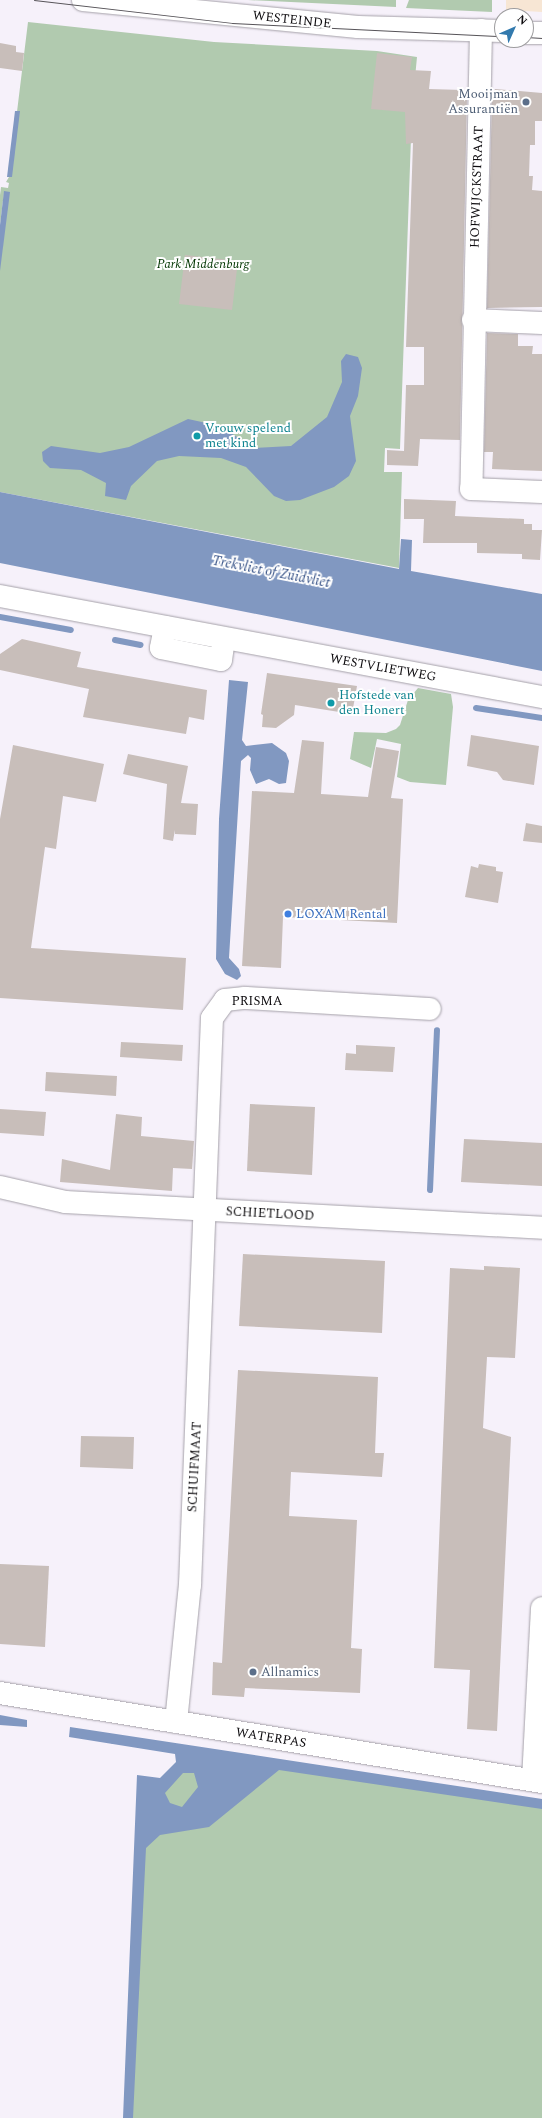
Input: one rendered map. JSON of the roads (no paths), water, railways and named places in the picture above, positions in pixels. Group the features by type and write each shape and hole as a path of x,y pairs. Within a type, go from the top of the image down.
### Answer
{"street":[{"name":"WESTEINDE","path":"83,0 358,27 492,31"},
{"name":"HOFWIJCKSTRAAT","path":"492,31 473,320 472,489 542,492"},
{"path":"473,320 542,323"},
{"name":"WESTVLIETWEG","path":"0,596 224,639 542,697"},
{"name":"PRISMA","path":"204,1211 212,1018 225,1000 245,998 430,1009"},
{"name":"SCHIETLOOD","path":"0,1187 65,1202 204,1211 542,1228"},
{"name":"SCHUIFMAAT","path":"176,1722 190,1586 204,1211"},
{"path":"538,1781 542,1608"},
{"name":"WATERPAS","path":"0,1693 538,1781"}],"water":[{"path":"15,111 20,111 12,177 7,177"},
{"path":"4,191 10,192 0,271 0,225"},
{"path":"346,354 358,357 362,368 358,396 350,416 356,461 349,476 334,487 300,500 286,501 274,496 246,467 221,458 179,456 157,461 131,486 126,500 105,496 106,483 81,470 50,468 43,461 42,452 51,446 100,453 129,447 188,419 220,426 254,448 291,446 327,417 342,382 341,361"},
{"name":"Trekvliet of Zuidvliet","path":"0,492 399,569 401,539 412,540 411,571 542,594 542,671 0,563"},
{"path":"229,680 248,682 242,740 246,746 272,743 286,753 289,761 286,783 279,784 269,779 256,784 250,770 251,758 248,755 241,761 229,958 239,969 241,976 237,980 225,974 216,959 219,819"},
{"path":"0,1715 27,1720 27,1727 0,1725"},
{"path":"70,1727 542,1799 542,1809 279,1770 209,1827 160,1835 146,1848 133,2118 123,2118 137,1775 160,1778 176,1762 175,1754 69,1737","holes":["183,1773 194,1773 198,1787 182,1807 170,1803 165,1793"]}],"waterway":[{"path":"0,617 71,630"},
{"path":"115,640 141,645"},
{"path":"476,708 542,718"},
{"path":"430,1190 437,1030"}],"tram line":[{"path":"34,0 232,23 494,36"},
{"path":"534,38 542,38"}],"place":[{"name":"Mooijman Assurantiën","path":"526,102"},
{"name":"Vrouw spelend met kind","path":"197,436"},
{"name":"Hofstede van den Honert","path":"331,703"},
{"name":"LOXAM Rental","path":"288,914"},
{"name":"Allnamics","path":"253,1672"}],"park label":[{"name":"Park Middenburg","path":"203,264"}]}
